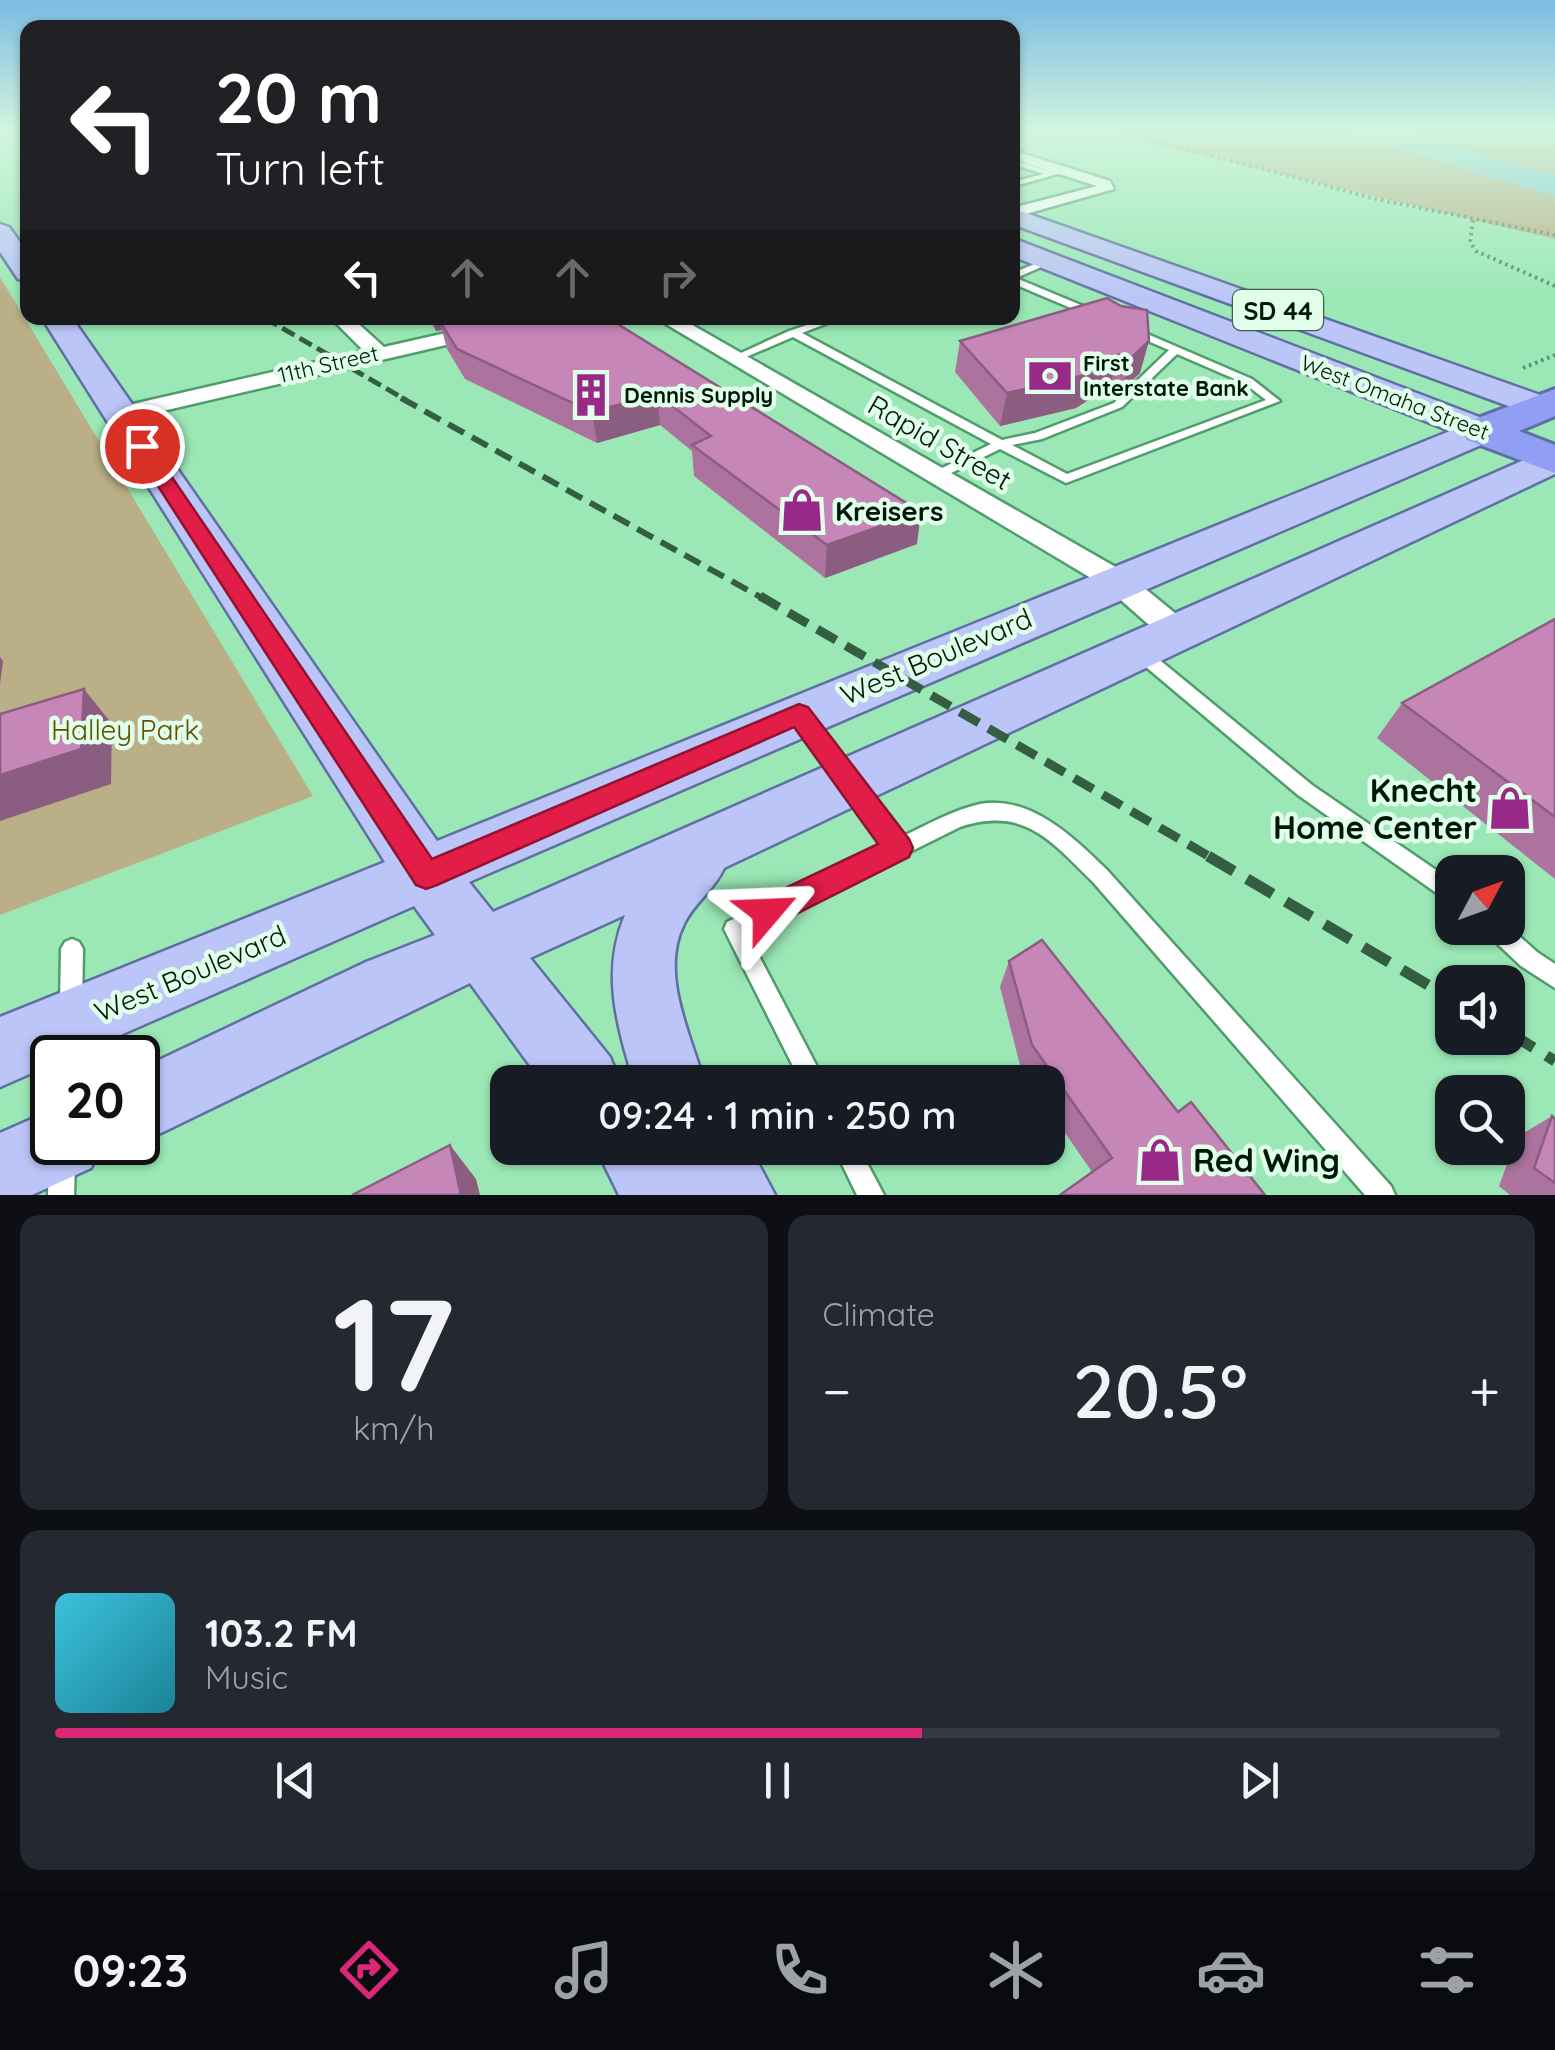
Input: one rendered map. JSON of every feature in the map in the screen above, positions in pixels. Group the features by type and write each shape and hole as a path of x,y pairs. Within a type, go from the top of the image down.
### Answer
{"highway":[{"name":"West Boulevard","path":"1482,431 1551,406"},
{"name":"West Omaha Street","path":"1482,431 1555,460"}],"main road":[{"name":"West Omaha Street","path":"1020,217 1551,406"},
{"path":"0,232 20,261"},
{"name":"West Omaha Street","path":"1020,249 1482,431"},
{"path":"62,325 426,876 572,1065"},
{"name":"West Boulevard","path":"0,1052 426,876 1116,580 1482,431"},
{"path":"160,1096 389,985 564,913 1555,460"},
{"path":"664,1065 644,988 645,934 661,902 712,845"},
{"path":"0,1171 30,1158"},
{"path":"643,1165 662,1195"},
{"path":"718,1165 736,1195"}],"street":[{"path":"1020,212 1106,189 1105,186"},
{"path":"349,325 378,352"},
{"name":"11th Street","path":"120,414 503,325"},
{"name":"Rapid Street","path":"678,325 1116,580 1156,640"}],"lane":[{"path":"1020,274 1050,261"},
{"path":"1020,281 1104,318"},
{"path":"735,358 817,325"},
{"path":"793,334 1066,479 1274,400 1248,380 1122,326"},
{"path":"939,476 1000,444 1038,436 1118,405 1176,350"},
{"path":"1156,640 1305,790 1435,880"},
{"path":"799,714 898,848"},
{"path":"804,1065 734,929 954,821 982,812 1008,812 1039,824 1100,876 1382,1195"},
{"path":"1513,945 1555,977"},
{"path":"71,1023 72,949"},
{"path":"60,1195 62,1165"},
{"path":"855,1165 871,1195"}],"path":[{"path":"1330,186 1555,235"},
{"path":"1473,220 1470,242 1476,251 1555,286"},
{"path":"1506,370 1555,355"}],"green space":[{"path":"1330,186 1555,186 1555,239"},
{"name":"Halley Park","path":"0,277 20,310 20,325 29,325 313,796 0,915"}],"building":[{"path":"1107,298 1121,306 1147,310 1149,341 1131,358 1119,354 1085,375 1007,393 960,341"},
{"path":"442,325 619,325 921,512 827,545 692,445 711,436 657,394 592,412 457,349"},
{"path":"1555,619 1555,817 1402,703"},
{"path":"84,689 81,749 0,775 0,714"},
{"path":"1042,940 1178,1112 1191,1102 1265,1195 1060,1195 1112,1158 1065,1092 1065,1065 1046,1065 1032,1045 1009,961"},
{"path":"1552,1116 1555,1119 1555,1183 1534,1168"},
{"path":"450,1145 461,1195 352,1195"}],"railway":[{"path":"277,325 406,400"},
{"path":"401,398 764,599"},
{"path":"760,596 1212,858"},
{"path":"1208,856 1435,989"},
{"path":"1525,1042 1555,1061"}],"place":[{"name":"First Interstate Bank","path":"1050,376"},
{"name":"Dennis Supply","path":"591,395"},
{"name":"Kreisers","path":"802,510"},
{"name":"Knecht Home Center","path":"1510,808"},
{"name":"Red Wing","path":"1160,1160"}],"route":[{"path":"142,446 426,876 799,714 898,848 767,912"}]}
